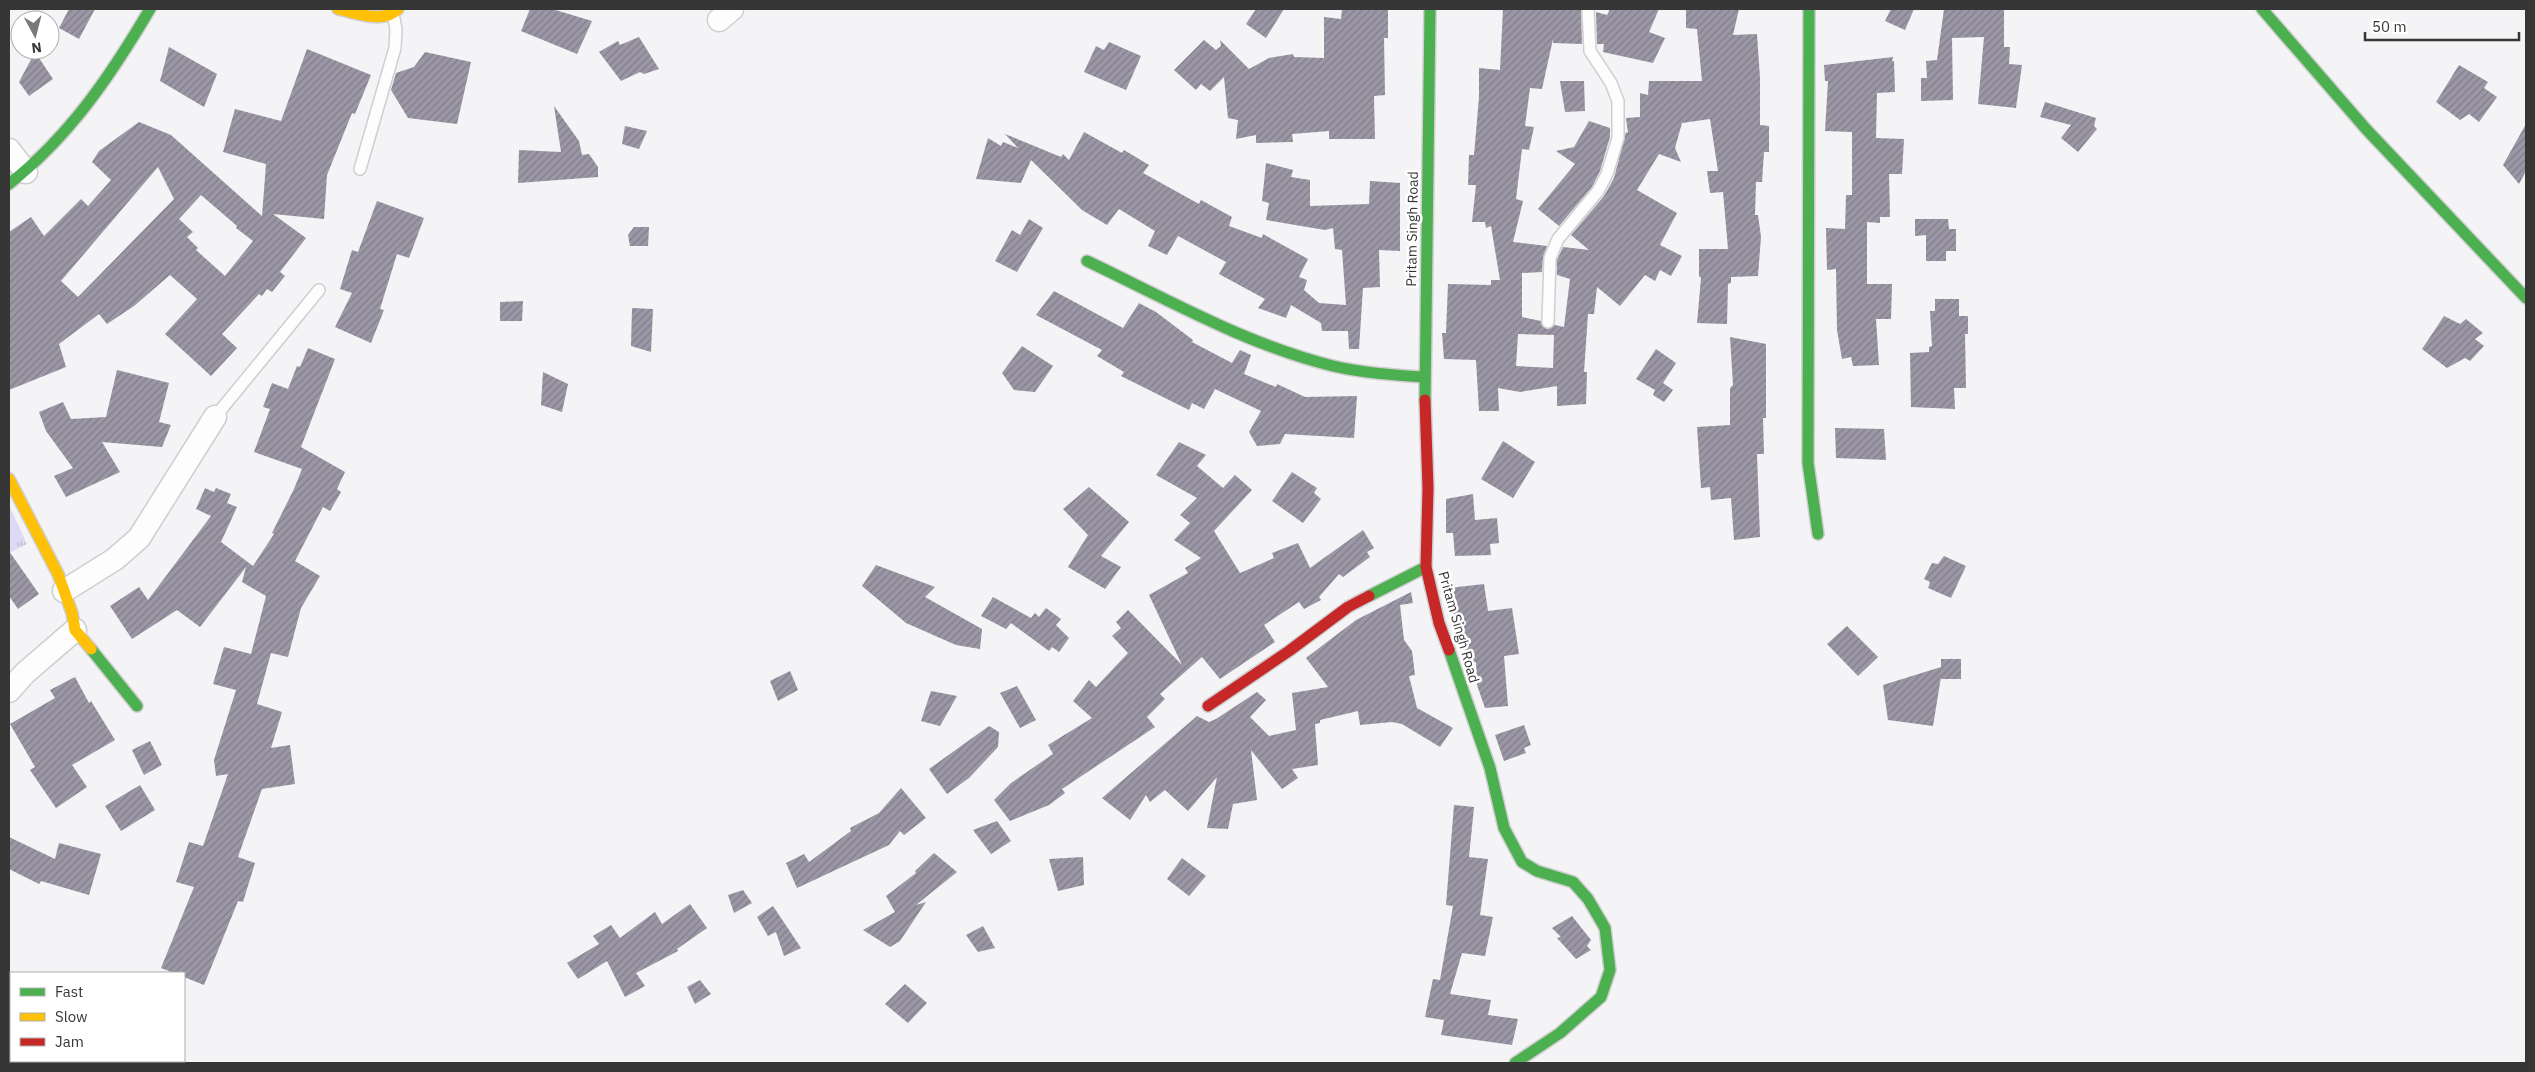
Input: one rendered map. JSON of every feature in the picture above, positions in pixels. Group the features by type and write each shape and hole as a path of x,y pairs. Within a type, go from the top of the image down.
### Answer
{"street":[{"path":"9,150 17,178 59,139 99,92 150,9"},
{"path":"338,9 372,17 395,11"},
{"name":"Pritam Singh Road","path":"1430,9 1424,377 1428,488 1426,567 1439,623 1490,768 1504,828 1522,862 1537,871 1573,882 1588,899 1605,928 1610,970 1601,997 1560,1033 1515,1063"},
{"path":"1809,9 1808,462 1818,534"},
{"path":"2262,9 2366,129 2526,298"},
{"path":"1086,261 1247,336 1310,360 1368,373 1424,377"},
{"path":"64,590 115,559 139,538 215,417"},
{"path":"9,479 64,590 73,614 74,630 137,706"},
{"path":"1208,706 1289,651 1348,607 1426,567"},
{"path":"9,691 25,673 74,630"}],"lane":[{"path":"1548,322 1550,258 1558,239 1598,191 1607,174 1618,138 1620,119 1618,101 1611,84 1599,68 1590,51 1588,9"},
{"path":"360,169 395,48 395,11"},
{"path":"215,417 319,290"}],"green space":[{"path":"9,505 27,544 9,553"}],"building":[{"path":"69,9 95,9 79,39 60,29"},
{"path":"530,9 552,9 592,21 577,54 521,31"},
{"path":"1256,9 1284,9 1266,38 1246,24"},
{"path":"1342,9 1388,9 1388,38 1384,38 1385,95 1374,96 1375,139 1329,139 1329,131 1292,134 1293,142 1256,143 1256,135 1236,139 1238,120 1228,118 1224,77 1210,91 1201,84 1196,90 1174,70 1204,40 1216,50 1221,46 1220,40 1249,69 1269,58 1293,54 1294,57 1324,58 1324,17 1341,19"},
{"path":"1503,9 1581,9 1582,44 1553,43 1553,39 1542,89 1530,88 1525,126 1534,127 1529,150 1522,149 1516,199 1523,201 1513,242 1547,246 1543,257 1542,272 1522,273 1522,317 1541,321 1542,326 1547,329 1555,325 1564,327 1570,279 1557,275 1557,260 1563,247 1589,250 1571,235 1604,196 1614,178 1626,132 1628,133 1626,118 1640,117 1640,93 1648,95 1649,81 1702,81 1697,29 1686,28 1686,9 1739,9 1733,35 1757,34 1760,78 1760,125 1769,126 1769,152 1764,152 1762,182 1756,182 1755,215 1758,215 1761,237 1758,276 1731,277 1731,283 1728,284 1727,324 1697,323 1701,278 1699,276 1699,249 1728,249 1723,192 1710,193 1707,171 1718,171 1710,119 1682,123 1675,148 1681,162 1659,154 1637,190 1677,213 1660,245 1682,256 1671,276 1660,270 1655,281 1645,275 1620,306 1597,287 1594,314 1588,314 1584,372 1587,372 1586,404 1557,406 1557,386 1520,392 1498,388 1499,411 1479,411 1476,360 1444,359 1442,333 1446,333 1448,284 1491,285 1491,280 1500,280 1491,226 1486,228 1485,222 1472,222 1476,185 1468,185 1469,155 1474,155 1479,97 1479,68 1500,70","holes":["1518,334 1554,335 1553,368 1516,366"]},
{"path":"1610,9 1659,9 1649,32 1665,38 1653,63 1603,52 1604,44 1597,44 1596,12 1607,15"},
{"path":"1891,9 1914,9 1905,30 1885,21"},
{"path":"1944,9 2004,9 2004,47 2010,47 2009,64 2022,65 2016,108 1978,104 1984,37 1952,38 1953,100 1921,101 1921,78 1927,78 1926,61 1937,60"},
{"path":"639,37 659,69 644,74 640,72 621,81 599,52 618,41 620,45"},
{"path":"1109,42 1141,56 1126,90 1084,72 1096,46 1104,50"},
{"path":"169,47 217,74 204,107 160,81"},
{"path":"307,49 371,75 355,114 352,113 327,175 324,219 273,214 306,238 280,272 285,276 272,292 267,289 262,296 259,294 222,334 237,348 211,376 165,334 197,299 170,275 134,306 107,324 99,314 59,344 66,367 9,390 9,232 31,217 44,236 81,199 88,206 111,180 92,162 99,151 139,122 171,135 262,216 266,164 223,152 235,109 281,121","holes":["158,167 174,199 78,297 61,281","201,195 237,226 236,228 253,241 225,276 196,250 198,248 187,237 193,232 179,219"]},
{"path":"425,52 471,62 457,124 408,118 391,90 396,73 414,67"},
{"path":"1893,57 1895,92 1877,93 1876,138 1904,139 1902,174 1889,174 1890,217 1880,217 1880,223 1867,222 1867,284 1892,284 1891,319 1876,319 1879,365 1853,366 1851,357 1842,359 1837,330 1836,269 1827,270 1826,228 1845,229 1846,195 1852,195 1852,132 1825,131 1828,81 1825,81 1824,65"},
{"path":"31,60 40,60 53,79 29,96 19,82"},
{"path":"2459,65 2488,82 2484,88 2497,97 2479,122 2469,114 2460,120 2436,102"},
{"path":"1560,81 1584,81 1585,111 1565,112"},
{"path":"2045,102 2096,118 2094,126 2097,129 2078,152 2061,138 2071,125 2040,117"},
{"path":"554,106 579,141 582,155 589,154 598,167 598,177 518,183 519,150 561,152"},
{"path":"1589,121 1610,128 1610,137 1600,171 1592,187 1559,226 1538,209 1575,164 1556,151 1574,147"},
{"path":"2526,124 2526,171 2519,184 2503,165"},
{"path":"625,126 647,131 639,149 622,144"},
{"path":"1084,132 1122,153 1124,150 1149,165 1143,173 1199,204 1201,200 1232,217 1229,226 1262,238 1263,234 1308,259 1299,277 1307,280 1304,290 1319,303 1346,305 1342,250 1335,249 1333,228 1325,230 1266,220 1269,203 1262,201 1266,163 1293,170 1291,177 1310,180 1310,206 1369,204 1370,181 1400,183 1400,251 1379,250 1380,287 1363,288 1359,349 1349,349 1348,331 1322,331 1321,323 1291,305 1286,318 1258,308 1265,299 1219,274 1226,262 1178,236 1167,255 1148,246 1155,231 1119,209 1107,225 1082,210 1031,160 1021,183 976,179 988,138 1001,146 1003,142 1018,148 1005,134 1061,157 1063,154 1069,160"},
{"path":"377,201 424,218 409,258 397,254 380,309 384,310 371,343 335,327 352,293 340,289 352,250 358,252"},
{"path":"1029,219 1043,228 1017,272 995,261 1012,230 1020,235"},
{"path":"1915,219 1948,219 1949,229 1956,229 1956,251 1946,251 1946,261 1926,261 1926,235 1915,236"},
{"path":"634,227 649,227 648,246 630,246 628,235"},
{"path":"1054,291 1123,328 1139,303 1156,312 1193,340 1192,342 1232,363 1240,350 1251,355 1244,374 1276,387 1277,384 1305,397 1357,396 1354,438 1285,434 1280,444 1257,446 1249,432 1261,411 1215,389 1204,409 1192,403 1189,410 1121,376 1124,372 1097,356 1102,350 1036,315"},
{"path":"1935,299 1959,299 1959,316 1968,316 1968,334 1965,334 1966,388 1954,388 1955,409 1911,407 1910,353 1929,352 1929,347 1932,346 1930,311 1935,311"},
{"path":"523,301 522,321 500,321 500,302"},
{"path":"632,308 653,309 651,352 631,346"},
{"path":"2444,316 2460,324 2466,319 2483,333 2475,339 2484,346 2470,361 2465,358 2447,368 2422,349"},
{"path":"1730,337 1766,344 1766,418 1763,418 1764,454 1757,454 1760,537 1734,540 1731,498 1711,500 1710,487 1701,488 1697,427 1730,425 1730,388 1733,385"},
{"path":"1022,346 1053,366 1035,392 1014,390 1002,373"},
{"path":"308,348 335,359 301,447 345,472 337,489 341,492 330,511 323,507 295,561 320,576 301,608 288,657 271,653 257,704 282,712 271,748 290,745 295,784 262,789 238,857 255,863 243,902 238,901 204,985 185,977 185,972 171,972 161,968 194,887 176,882 189,842 203,846 228,774 216,776 214,760 236,690 213,684 224,647 251,654 266,596 242,582 246,567 200,627 177,610 132,639 110,606 139,587 148,600 211,516 196,509 205,488 214,492 216,488 231,494 227,503 237,507 221,542 253,566 274,534 272,533 302,469 254,452 270,409 263,407 272,383 288,389 297,366 300,367"},
{"path":"1656,349 1676,363 1663,383 1673,390 1664,402 1653,395 1655,390 1636,379"},
{"path":"117,370 169,383 159,422 171,425 162,447 102,442 120,472 66,497 54,476 73,468 46,431 39,412 63,402 71,419 106,417"},
{"path":"543,372 568,384 562,412 541,405"},
{"path":"1835,428 1884,429 1886,460 1836,458"},
{"path":"1503,441 1535,462 1513,498 1481,479"},
{"path":"1179,442 1206,455 1197,466 1223,488 1235,475 1252,490 1214,531 1240,573 1274,558 1272,553 1298,543 1310,568 1363,530 1374,548 1367,552 1370,557 1343,577 1339,574 1319,597 1321,600 1304,609 1299,602 1264,625 1275,642 1220,679 1202,657 1160,694 1165,699 1147,717 1155,727 1062,789 1065,793 1049,805 1010,821 994,800 1011,783 1053,754 1048,745 1092,718 1073,701 1089,680 1096,687 1128,653 1112,636 1121,628 1116,622 1128,610 1182,665 1149,595 1188,573 1185,568 1201,558 1174,540 1190,523 1180,515 1197,498 1156,475"},
{"path":"1292,472 1317,488 1314,493 1321,499 1303,523 1272,501"},
{"path":"1089,487 1129,522 1101,556 1121,567 1105,589 1068,567 1088,535 1063,509"},
{"path":"1473,494 1475,520 1497,518 1499,543 1490,544 1491,555 1455,556 1453,533 1446,533 1446,499"},
{"path":"9,551 39,594 18,609 9,596"},
{"path":"1944,556 1966,566 1951,598 1928,588 1930,582 1924,579 1932,563 1938,564"},
{"path":"876,565 935,587 925,597 982,629 980,649 956,645 906,623 862,586"},
{"path":"1484,584 1488,611 1512,608 1519,654 1504,656 1508,706 1485,708 1477,685 1476,662 1469,663 1452,609 1449,588"},
{"path":"1411,592 1413,603 1400,605 1404,640 1412,651 1415,675 1409,676 1417,708 1453,728 1440,747 1402,724 1392,722 1360,725 1358,711 1320,720 1320,723 1315,724 1318,765 1292,769 1298,778 1282,789 1251,750 1257,800 1233,804 1228,829 1207,828 1217,777 1188,811 1165,790 1150,802 1146,795 1130,820 1102,798 1197,716 1209,722 1257,692 1266,700 1250,717 1269,736 1296,730 1292,693 1328,687 1306,658 1356,620"},
{"path":"993,597 1031,618 1035,613 1039,617 1046,608 1061,619 1056,625 1069,638 1059,652 1052,647 1049,651 1011,623 1006,629 981,616"},
{"path":"1847,626 1878,657 1858,676 1827,644"},
{"path":"1941,659 1961,659 1961,679 1941,679 1941,677 1933,726 1888,720 1883,685 1941,667"},
{"path":"790,671 798,690 778,701 770,681"},
{"path":"75,677 89,703 91,701 115,740 72,765 87,787 56,808 30,770 35,767 10,724 55,698 50,690"},
{"path":"1017,686 1036,720 1020,728 1000,693"},
{"path":"931,691 957,696 940,726 921,721"},
{"path":"1524,725 1531,745 1524,748 1526,753 1504,761 1495,735"},
{"path":"989,726 999,732 998,747 969,778 947,794 929,769"},
{"path":"150,741 162,765 144,775 132,750"},
{"path":"140,785 155,810 121,831 105,806"},
{"path":"901,788 926,818 904,835 900,831 889,845 797,888 786,863 804,854 809,862 851,831 850,828 879,813"},
{"path":"1454,805 1474,807 1469,857 1488,859 1480,915 1493,917 1485,956 1462,953 1450,994 1491,1000 1488,1015 1518,1019 1512,1045 1441,1035 1444,1020 1425,1017 1433,979 1440,980 1453,906 1446,905"},
{"path":"997,821 1011,841 991,854 973,830"},
{"path":"9,837 55,859 59,843 101,854 89,895 41,881 39,884 9,869"},
{"path":"934,853 957,872 916,905 926,902 900,941 890,947 863,930 895,912 886,896 916,873 915,871"},
{"path":"1083,857 1084,885 1058,891 1049,859"},
{"path":"1182,858 1206,876 1189,896 1167,879"},
{"path":"743,890 752,903 734,913 728,895"},
{"path":"690,904 707,928 677,949 678,951 636,973 645,986 625,997 607,961 578,979 567,963 599,944 593,936 611,925 620,938 655,912 662,924"},
{"path":"773,906 801,948 784,956 776,932 768,936 757,917"},
{"path":"1572,916 1591,940 1587,946 1591,950 1576,959 1557,938 1561,937 1552,928"},
{"path":"983,926 995,948 978,952 966,935"},
{"path":"700,980 711,994 695,1004 687,987"},
{"path":"905,984 927,1003 908,1023 885,1004"}],"traffic: fast":[{"path":"9,184 51,146 88,103 150,9"},
{"path":"1425,400 1430,9"},
{"path":"1809,9 1808,463 1818,534"},
{"path":"2262,9 2366,129 2526,298"},
{"path":"1087,261 1238,334 1301,357 1356,370 1424,377"},
{"path":"1369,596 1426,567"},
{"path":"91,649 137,706"},
{"path":"1449,650 1490,768 1504,828 1522,862 1537,871 1573,882 1588,899 1605,928 1610,970 1601,997 1560,1033 1515,1063"}],"traffic: slow":[{"path":"338,9 377,17 385,16 398,9"},
{"path":"9,479 58,574 72,613 75,630 91,649"}],"traffic: jam":[{"path":"1425,400 1428,488 1426,567 1439,623 1449,650"},
{"path":"1208,706 1289,651 1348,607 1369,596"}]}
